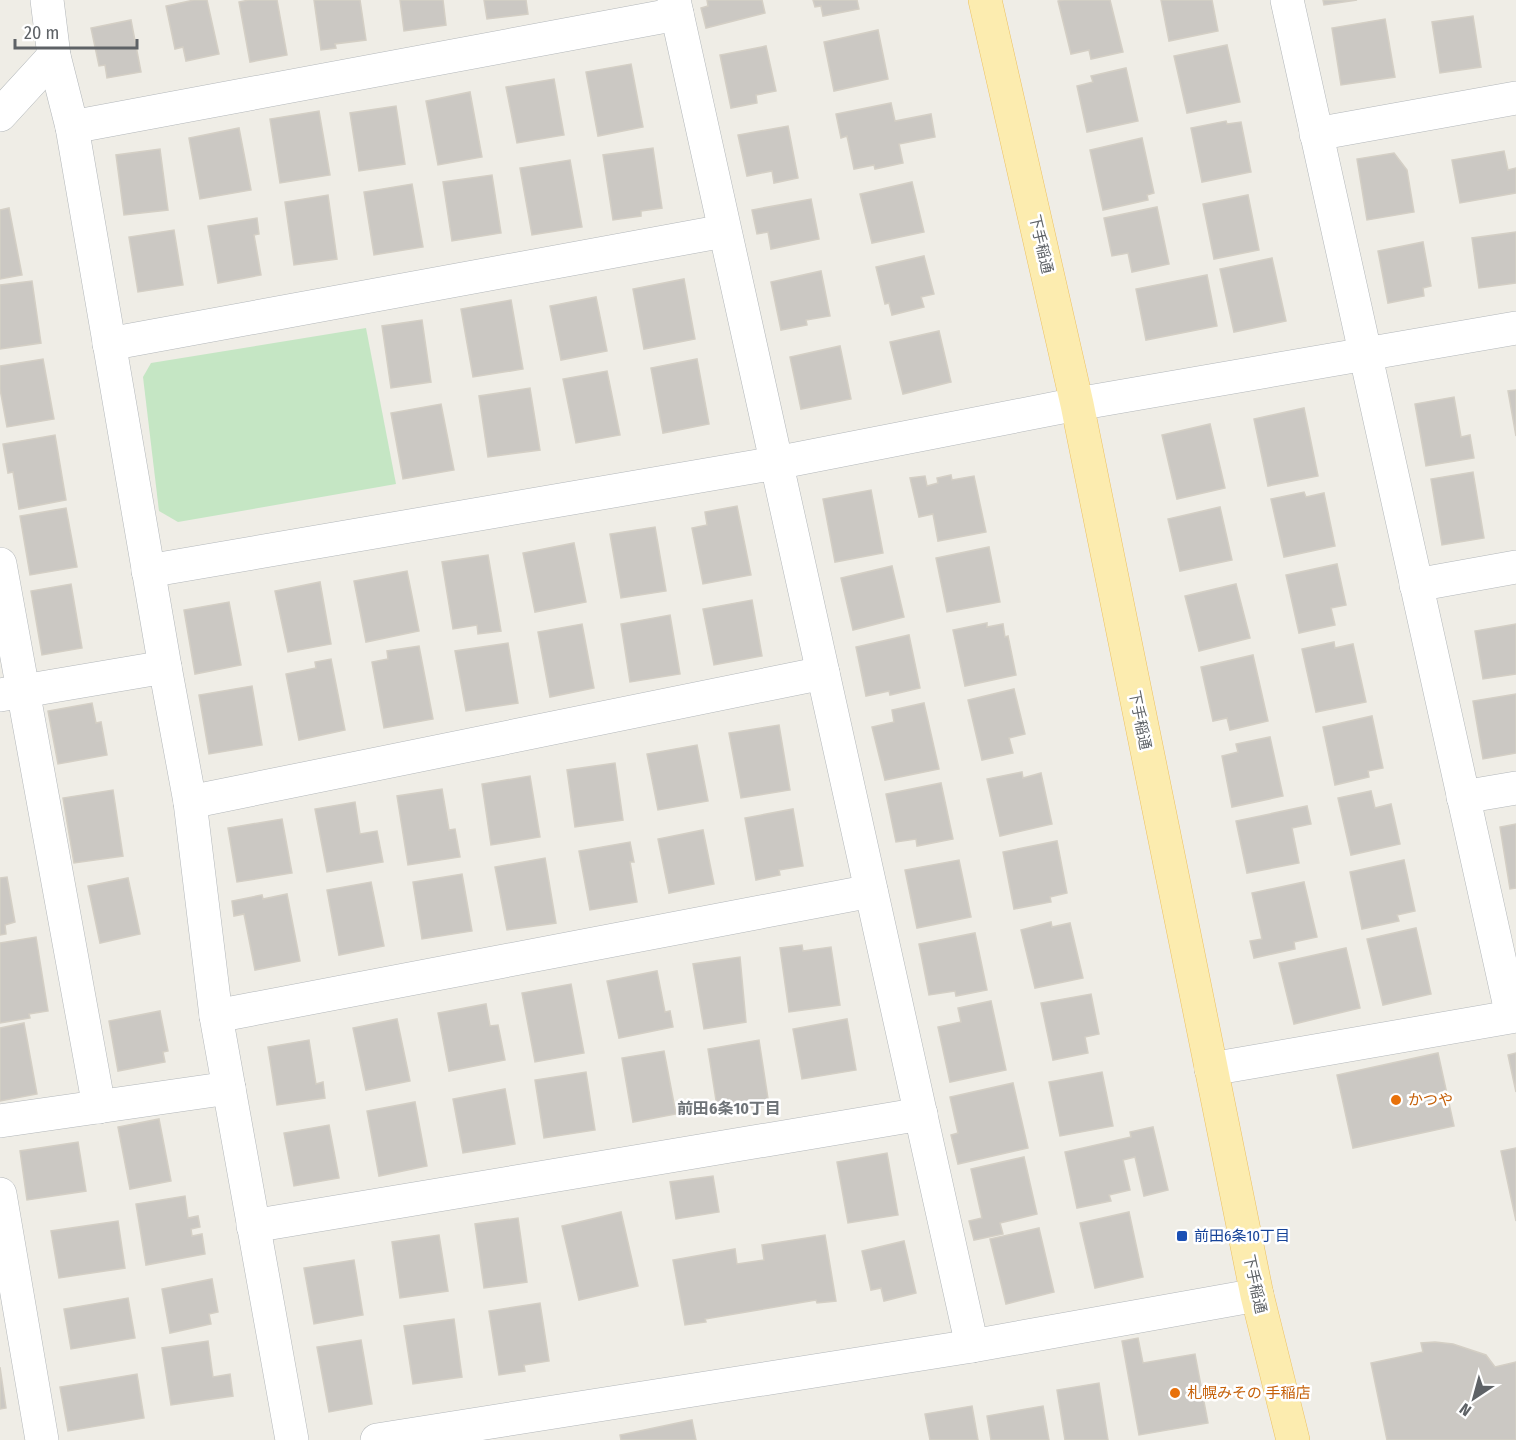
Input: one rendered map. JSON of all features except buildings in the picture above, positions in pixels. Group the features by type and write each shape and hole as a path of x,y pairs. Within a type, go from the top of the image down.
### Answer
{"main road":[{"name":"下手稲通","path":"985,0 1077,404 1257,1295 1293,1440"}],"street":[{"path":"47,0 54,56 72,127 190,802 216,1016 292,1440"},
{"path":"1211,1069 1514,1016 1462,797 1287,0"},
{"path":"72,127 675,7 972,1346"},
{"path":"0,115 54,56"},
{"path":"1316,134 1516,98"},
{"path":"109,344 724,231"},
{"path":"148,571 776,463 1077,404 1516,328"},
{"path":"0,564 12,693 99,1107"},
{"path":"1416,585 1516,567"},
{"path":"12,693 165,667"},
{"path":"190,802 823,673"},
{"path":"1462,797 1516,788"},
{"path":"216,1016 871,891"},
{"path":"0,1121 229,1088"},
{"path":"254,1226 921,1114"},
{"path":"0,1194 42,1440"},
{"path":"377,1440 972,1346 1257,1295"}],"green space":[{"path":"366,328 396,484 178,522 159,511 143,377 151,363"}],"place":[{"name":"かつや","path":"1396,1100"},
{"name":"前田6条10丁目","path":"1182,1236"},
{"name":"札幌みその 手稲店","path":"1175,1393"}],"district":[{"name":"前田6条10丁目","path":"729,1108"}]}
